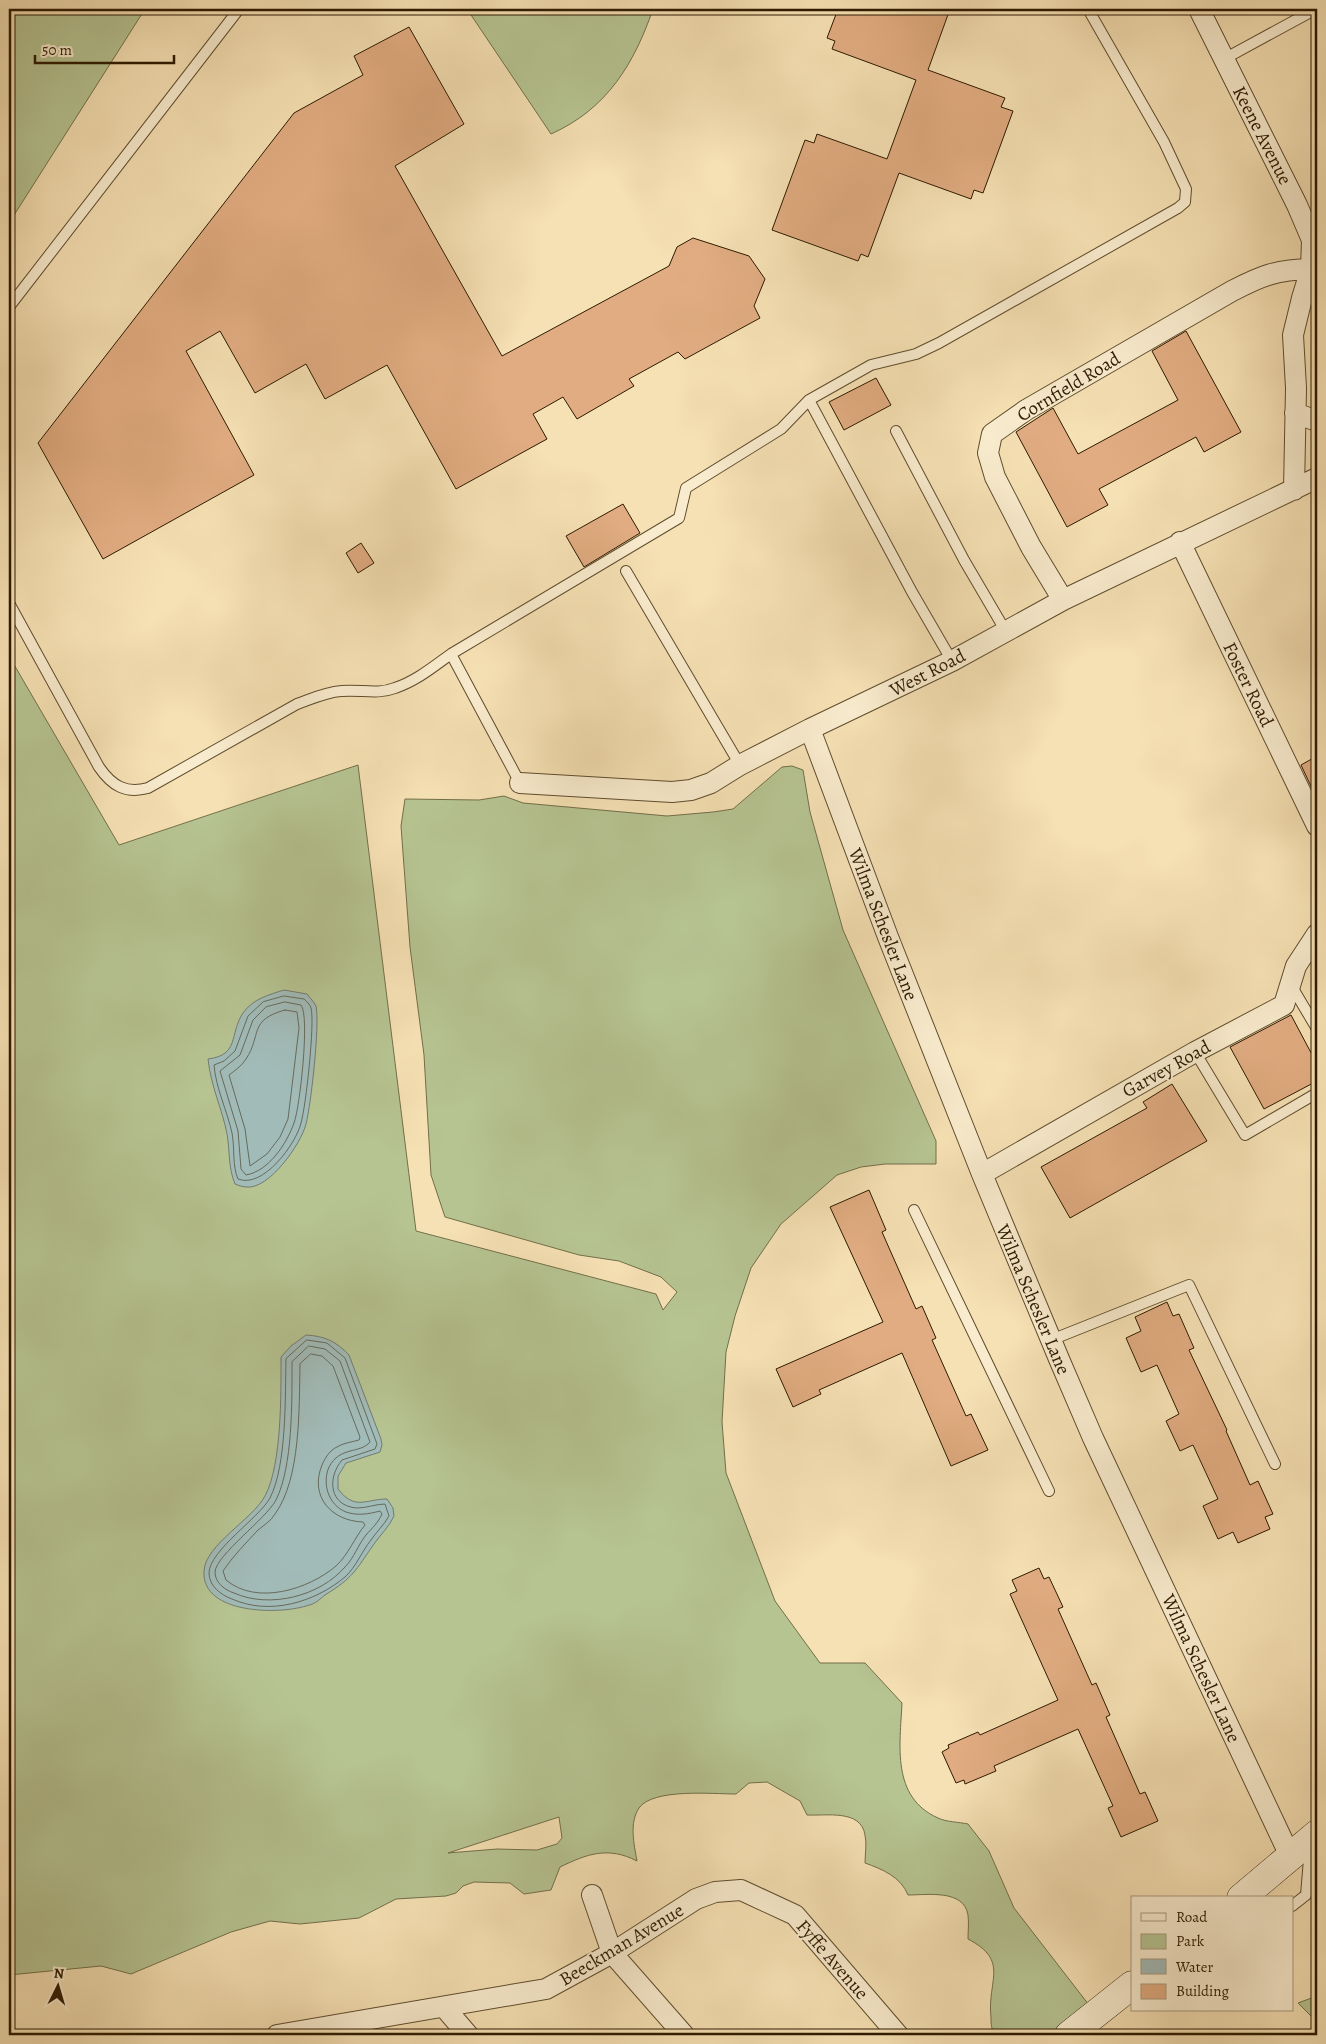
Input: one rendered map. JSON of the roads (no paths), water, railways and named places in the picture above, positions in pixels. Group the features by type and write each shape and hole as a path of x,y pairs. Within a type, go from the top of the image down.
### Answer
{"main road":[{"path":"1243,1896 1306,1843"},
{"path":"1069,2035 1131,1986"}],"street":[{"name":"Keene Avenue","path":"1205,13 1224,59 1298,205 1312,240 1311,270 1293,335 1294,490"},
{"name":"Cornfield Road","path":"1063,600 1031,547 995,477 988,453 992,434 1026,410 1108,361 1248,282 1271,273 1286,270 1311,270"},
{"path":"1295,413 1317,422"},
{"name":"West Road","path":"520,783 672,792 691,790 711,783 740,765 810,729 952,661 1063,600 1180,542 1317,478"},
{"name":"Foster Road","path":"1180,542 1316,822"},
{"name":"Wilma Schesler Lane","path":"810,729 888,937 982,1174 1101,1455 1306,1843"},
{"name":"Garvey Road","path":"982,1174 1195,1052 1284,1005 1296,966 1317,934"},
{"name":"Beeckman Avenue","path":"277,2035 546,1989 612,1953 696,1900 715,1892 741,1890 756,1898"},
{"path":"592,1895 612,1953 684,2035"},
{"name":"Fyffe Avenue","path":"756,1898 795,1915 898,2035"},
{"path":"444,2007 468,2035"}],"lane":[{"path":"9,307 240,9"},
{"path":"9,603 99,767 116,786 126,790 148,788 297,704 320,695 342,691 373,693 394,689 417,678 451,654 679,518 686,488 781,429 809,400 871,365 916,354 939,343 1178,208 1184,202 1186,189 1164,142 1088,9"},
{"path":"1224,59 1316,9"},
{"path":"809,400 912,592 952,661"},
{"path":"896,431 964,560 1006,630"},
{"path":"626,571 740,765"},
{"path":"451,654 520,783"},
{"path":"1291,983 1317,1029"},
{"path":"1195,1052 1245,1135 1317,1093"},
{"path":"914,1210 1049,1492"},
{"path":"1051,1340 1189,1285 1275,1464"},
{"path":"1294,1904 1306,1895 1306,1843"}],"water":[{"path":"284,990 307,994 316,1006 317,1029 314,1065 306,1124 291,1154 274,1174 255,1186 243,1187 235,1184 233,1178 227,1134 208,1059 218,1057 229,1048 243,1013 251,1004 261,998"},
{"path":"306,1335 329,1340 349,1355 381,1439 380,1452 346,1463 338,1476 338,1489 344,1496 355,1502 387,1499 393,1508 394,1516 353,1573 315,1602 297,1608 281,1610 245,1608 229,1604 215,1596 207,1586 204,1571 206,1561 221,1542 251,1514 265,1496 271,1482 278,1447 281,1357 291,1346"}]}
